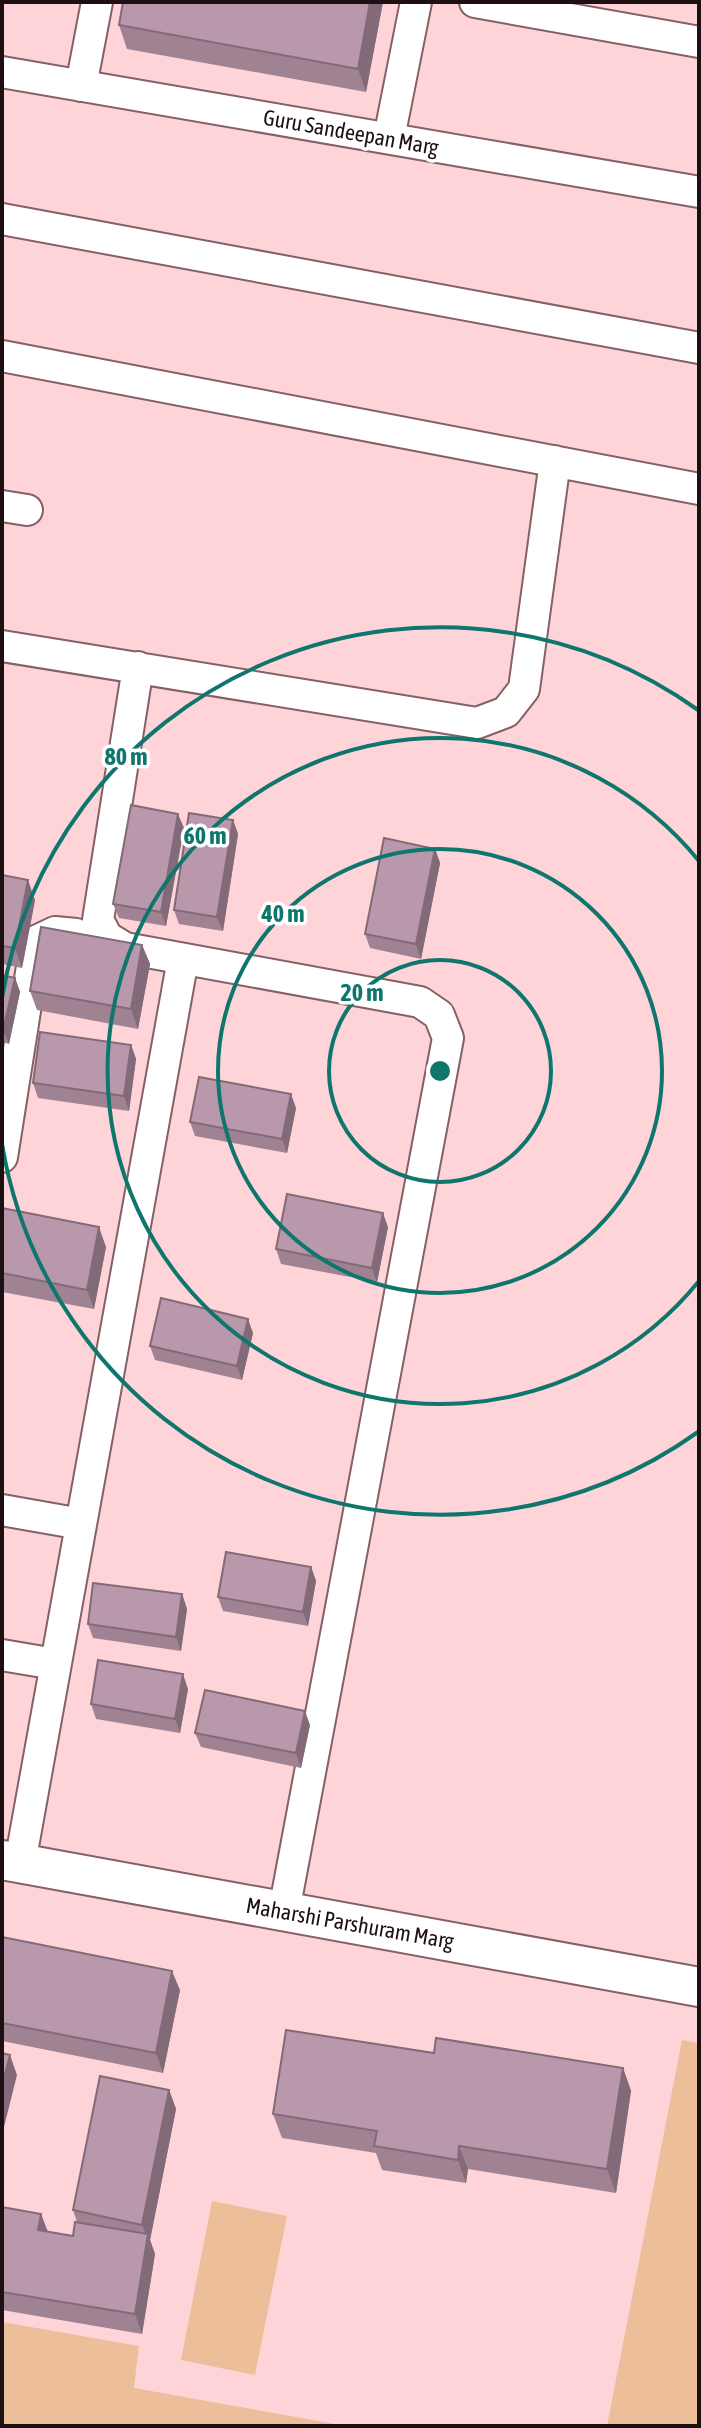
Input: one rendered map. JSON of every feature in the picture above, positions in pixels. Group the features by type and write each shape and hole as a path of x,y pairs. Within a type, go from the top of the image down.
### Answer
{"street":[{"path":"81,86 97,2"},
{"path":"389,138 416,2"},
{"path":"475,2 699,42"},
{"name":"Guru Sandeepan Marg","path":"2,72 699,192"},
{"path":"2,219 699,348"},
{"path":"2,356 699,489"},
{"path":"2,646 477,723 506,712 524,689 555,461"},
{"path":"107,937 98,920 138,667"},
{"path":"2,1157 36,941 55,932 107,937 125,948 420,1002 439,1015 448,1038 284,1911"},
{"path":"11,1861 55,1664 183,959"},
{"path":"2,1510 81,1524"},
{"path":"2,1655 55,1664"},
{"name":"Maharshi Parshuram Marg","path":"11,1861 699,1987"}],"shaded area":[{"path":"682,2040 699,2043 699,2426 607,2426"},
{"path":"212,2201 287,2216 255,2375 181,2360"},
{"path":"2,2322 139,2346 134,2388 346,2426 2,2426"}],"building":[{"path":"123,2 370,2 358,69 119,25"},
{"path":"131,805 178,814 161,912 113,904"},
{"path":"189,813 233,820 217,917 174,910"},
{"path":"384,838 435,849 416,944 365,934"},
{"path":"2,875 28,880 15,948 2,946"},
{"path":"41,927 142,945 131,1009 30,991"},
{"path":"2,975 15,978 3,1030 2,1029"},
{"path":"40,1032 131,1045 124,1096 33,1083"},
{"path":"199,1077 291,1094 282,1139 190,1122"},
{"path":"287,1194 383,1213 372,1268 276,1249"},
{"path":"2,1208 99,1227 87,1290 2,1273"},
{"path":"161,1298 248,1319 237,1366 150,1346"},
{"path":"226,1552 311,1567 303,1612 218,1597"},
{"path":"93,1583 182,1594 176,1637 88,1624"},
{"path":"98,1660 183,1674 175,1719 91,1704"},
{"path":"205,1690 305,1711 296,1753 195,1733"},
{"path":"2,1937 172,1971 156,2053 2,2023"},
{"path":"286,2030 434,2053 436,2038 623,2068 607,2169 459,2146 458,2160 374,2146 377,2131 273,2114"},
{"path":"2,2053 10,2055 2,2086"},
{"path":"100,2076 169,2090 142,2225 73,2210"},
{"path":"2,2207 41,2214 38,2230 73,2236 75,2222 148,2234 135,2314 2,2292"}]}
